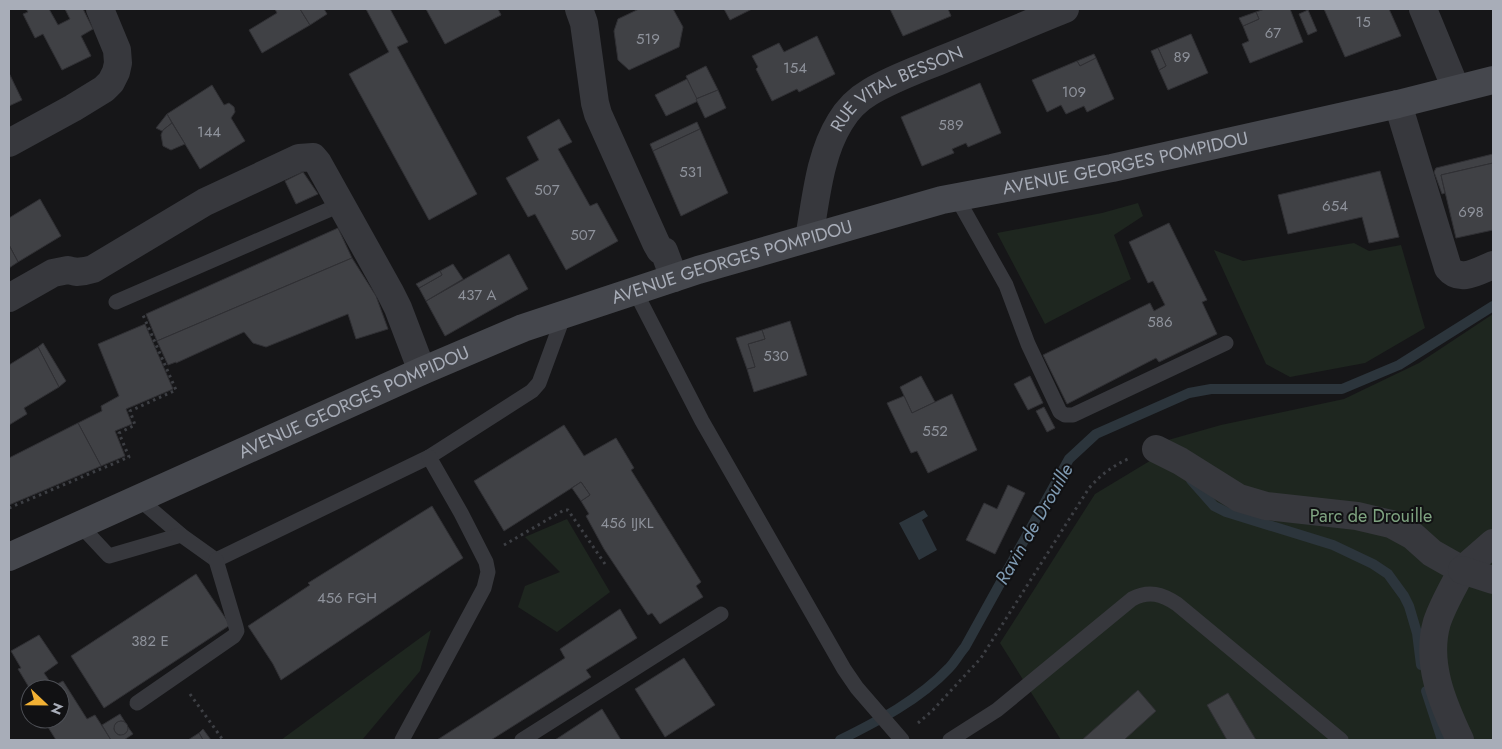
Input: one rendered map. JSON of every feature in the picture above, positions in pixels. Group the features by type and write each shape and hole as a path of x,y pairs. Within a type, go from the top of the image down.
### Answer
{"main road":[{"name":"AVENUE GEORGES POMPIDOU","path":"9,557 422,371 523,328 674,278 942,200 1112,168 1398,104 1493,80"}],"street":[{"path":"9,143 73,108 104,89 110,82 116,72 118,63 117,50 100,9"},
{"path":"579,9 584,23 594,98 598,114 656,243 660,250 664,251 674,278"},
{"name":"RUE VITAL BESSON","path":"809,238 828,146 847,112 861,99 905,75 1065,9"},
{"path":"1422,9 1456,89"},
{"path":"1398,104 1448,268 1452,272 1464,276 1493,265"},
{"path":"9,298 53,273 93,269 205,202 299,158 313,157 342,204 398,308 422,371"},
{"path":"1156,450 1180,461 1239,498 1266,506 1357,516 1391,524 1413,536 1432,553 1462,570 1493,580"},
{"path":"1460,740 1444,706 1436,676 1434,651 1437,622 1462,570 1493,543"}],"lane":[{"path":"958,198 1006,285 1028,344 1062,414 1073,414 1226,343"},
{"path":"116,302 342,204"},
{"path":"635,291 706,429 844,669 868,701 900,738"},
{"path":"216,560 429,457 532,391 539,383 564,315"},
{"path":"402,740 484,588 488,572 462,512 429,457"},
{"path":"137,703 234,636 237,631 216,560 181,535 138,499"},
{"path":"80,525 109,556 181,535"},
{"path":"950,740 997,710 1132,599 1142,594 1153,593 1166,596 1177,604 1341,740"},
{"path":"522,740 721,614"}],"path":[{"path":"9,508 129,457 119,433 135,425 130,411 176,390 142,312"},
{"path":"900,738 932,711 981,658 1089,488 1104,472 1115,464 1145,452 1156,450"},
{"path":"483,557 564,510 568,510 605,564"},
{"path":"198,705 223,740"}],"green space":[{"path":"1138,203 1143,216 1114,235 1131,279 1045,324 997,233 1102,213"},
{"path":"1354,243 1369,251 1401,245 1425,328 1365,363 1290,377 1266,364 1214,250 1243,261"},
{"name":"Parc de Drouille","path":"1493,314 1493,740 1061,740 1000,643 1095,494 1163,453 1147,446 1221,425 1344,399 1419,363"},
{"path":"567,519 610,592 557,632 518,607 525,586 560,572 525,537"},
{"path":"431,630 420,671 362,740 281,740"}],"shaded area":[{"path":"924,510 928,516 922,520 937,550 919,560 899,523"}],"building":[{"path":"26,9 49,9 58,25 70,19 65,9 83,9 93,29 81,36 91,56 62,70 43,34 35,38 23,14 28,12"},
{"path":"275,9 300,9 310,25 262,53 249,30 277,13"},
{"path":"300,9 324,9 327,14 310,25"},
{"path":"366,9 390,9 408,42 397,47 477,194 429,220 349,74 389,52"},
{"path":"426,9 498,9 501,15 445,44"},
{"path":"639,9 673,9 683,27 679,47 629,70 618,60 614,31 618,19"},
{"path":"724,9 752,9 730,20"},
{"path":"890,9 948,9 951,16 903,36"},
{"path":"1265,9 1290,9 1303,42 1250,63 1242,44 1249,41 1243,26 1259,19 1256,12"},
{"path":"1324,9 1389,9 1401,36 1345,57"},
{"path":"1308,10 1317,31 1308,35 1299,14"},
{"path":"1256,12 1259,19 1243,26 1239,18"},
{"path":"1191,34 1208,73 1168,90 1159,70 1166,66 1158,48"},
{"path":"817,36 835,74 799,92 797,89 772,101 756,69 758,67 752,56 779,43 784,52"},
{"path":"1158,48 1166,66 1159,70 1151,51"},
{"path":"1094,54 1096,58 1080,66 1077,61"},
{"path":"1096,58 1114,99 1087,112 1084,106 1066,114 1061,105 1047,112 1032,80 1077,61 1080,66"},
{"path":"706,66 718,90 696,99 686,76"},
{"path":"9,73 22,100 9,106"},
{"path":"687,79 698,101 666,116 655,95"},
{"path":"980,83 1001,133 968,147 966,143 952,149 954,153 922,166 901,117"},
{"path":"212,85 224,105 229,103 234,107 235,112 231,118 245,141 200,169 167,114"},
{"path":"718,90 726,108 705,118 696,99"},
{"path":"167,114 172,123 162,131 156,128"},
{"path":"559,119 572,142 558,149 590,206 597,203 618,241 566,270 535,214 528,217 506,178 539,160 527,137"},
{"path":"697,122 700,129 653,151 650,144"},
{"path":"172,123 185,144 171,150 163,146 161,135 163,130"},
{"path":"700,129 728,193 681,216 653,151"},
{"path":"1493,154 1493,163 1441,175 1445,193 1442,194 1434,172 1436,168"},
{"path":"1493,163 1493,230 1456,238 1441,175"},
{"path":"1380,171 1399,237 1369,243 1362,217 1288,234 1278,195"},
{"path":"303,172 318,194 296,204 285,181"},
{"path":"40,199 61,236 18,262 9,245 9,218"},
{"path":"1169,223 1207,300 1202,302 1217,334 1159,362 1156,358 1067,404 1043,355 1150,303 1154,311 1165,305 1153,281 1148,283 1129,242"},
{"path":"338,228 352,258 157,341 146,314"},
{"path":"9,245 18,262 9,268"},
{"path":"509,254 528,289 445,336 426,301"},
{"path":"352,258 376,296 388,329 356,339 348,314 266,347 253,343 244,332 168,365 157,341"},
{"path":"453,264 463,279 426,301 419,288 442,275 440,271"},
{"path":"440,271 442,275 419,288 416,284"},
{"path":"790,321 807,375 754,392 747,369 755,367 748,344 765,339 762,330"},
{"path":"145,324 173,389 126,409 132,424 115,431 125,456 101,466 78,423 102,411 101,406 119,396 98,344"},
{"path":"762,330 765,339 748,344 755,367 747,369 736,338"},
{"path":"43,343 66,381 59,387 38,347"},
{"path":"38,347 59,387 24,408 27,414 9,425 9,365"},
{"path":"921,376 935,402 912,413 900,387"},
{"path":"1030,376 1043,403 1028,410 1014,384"},
{"path":"952,394 977,450 928,473 917,451 911,453 887,403 904,396 912,413"},
{"path":"1044,407 1055,428 1047,432 1036,411"},
{"path":"78,423 101,466 9,505 9,458"},
{"path":"564,425 584,456 616,438 634,468 631,470 701,582 696,586 703,597 660,624 652,613 648,615 604,549 586,516 589,514 581,501 590,495 581,482 504,531 474,481"},
{"path":"581,482 590,495 581,501 572,488"},
{"path":"1008,485 1025,493 995,554 966,540 984,503 997,509"},
{"path":"432,506 463,558 281,680 273,664 248,626 310,585 308,583"},
{"path":"196,574 230,625 104,708 71,656"},
{"path":"620,609 637,638 586,670 591,677 491,740 437,740 565,658 560,649"},
{"path":"39,635 58,663 44,673 48,679 24,679 18,669 21,668 11,651"},
{"path":"684,658 715,705 665,737 635,689"},
{"path":"1138,690 1156,711 1124,740 1082,740"},
{"path":"70,692 87,719 95,715 111,740 56,740 49,729 70,729"},
{"path":"1228,693 1256,740 1227,740 1207,705"},
{"path":"602,709 621,740 555,740"},
{"path":"120,714 125,722 116,723 114,729 116,733 119,735 124,734 128,727 133,734 124,740 111,740 102,725"},
{"path":"121,721 126,723 128,728 126,733 121,735 116,733 114,728 116,723"},
{"path":"203,729 211,740 203,740 199,733"},
{"path":"199,733 203,740 188,740"}],"waterway":[{"name":"Ravin de Drouille","path":"840,740 911,700 937,680 951,666 965,647 1069,459 1096,434 1189,393 1211,389 1342,389 1399,365 1493,306"},
{"path":"1191,480 1214,506 1226,512 1333,545 1373,564 1388,574 1409,606 1417,633 1421,665"},
{"path":"1426,691 1442,740"}]}
